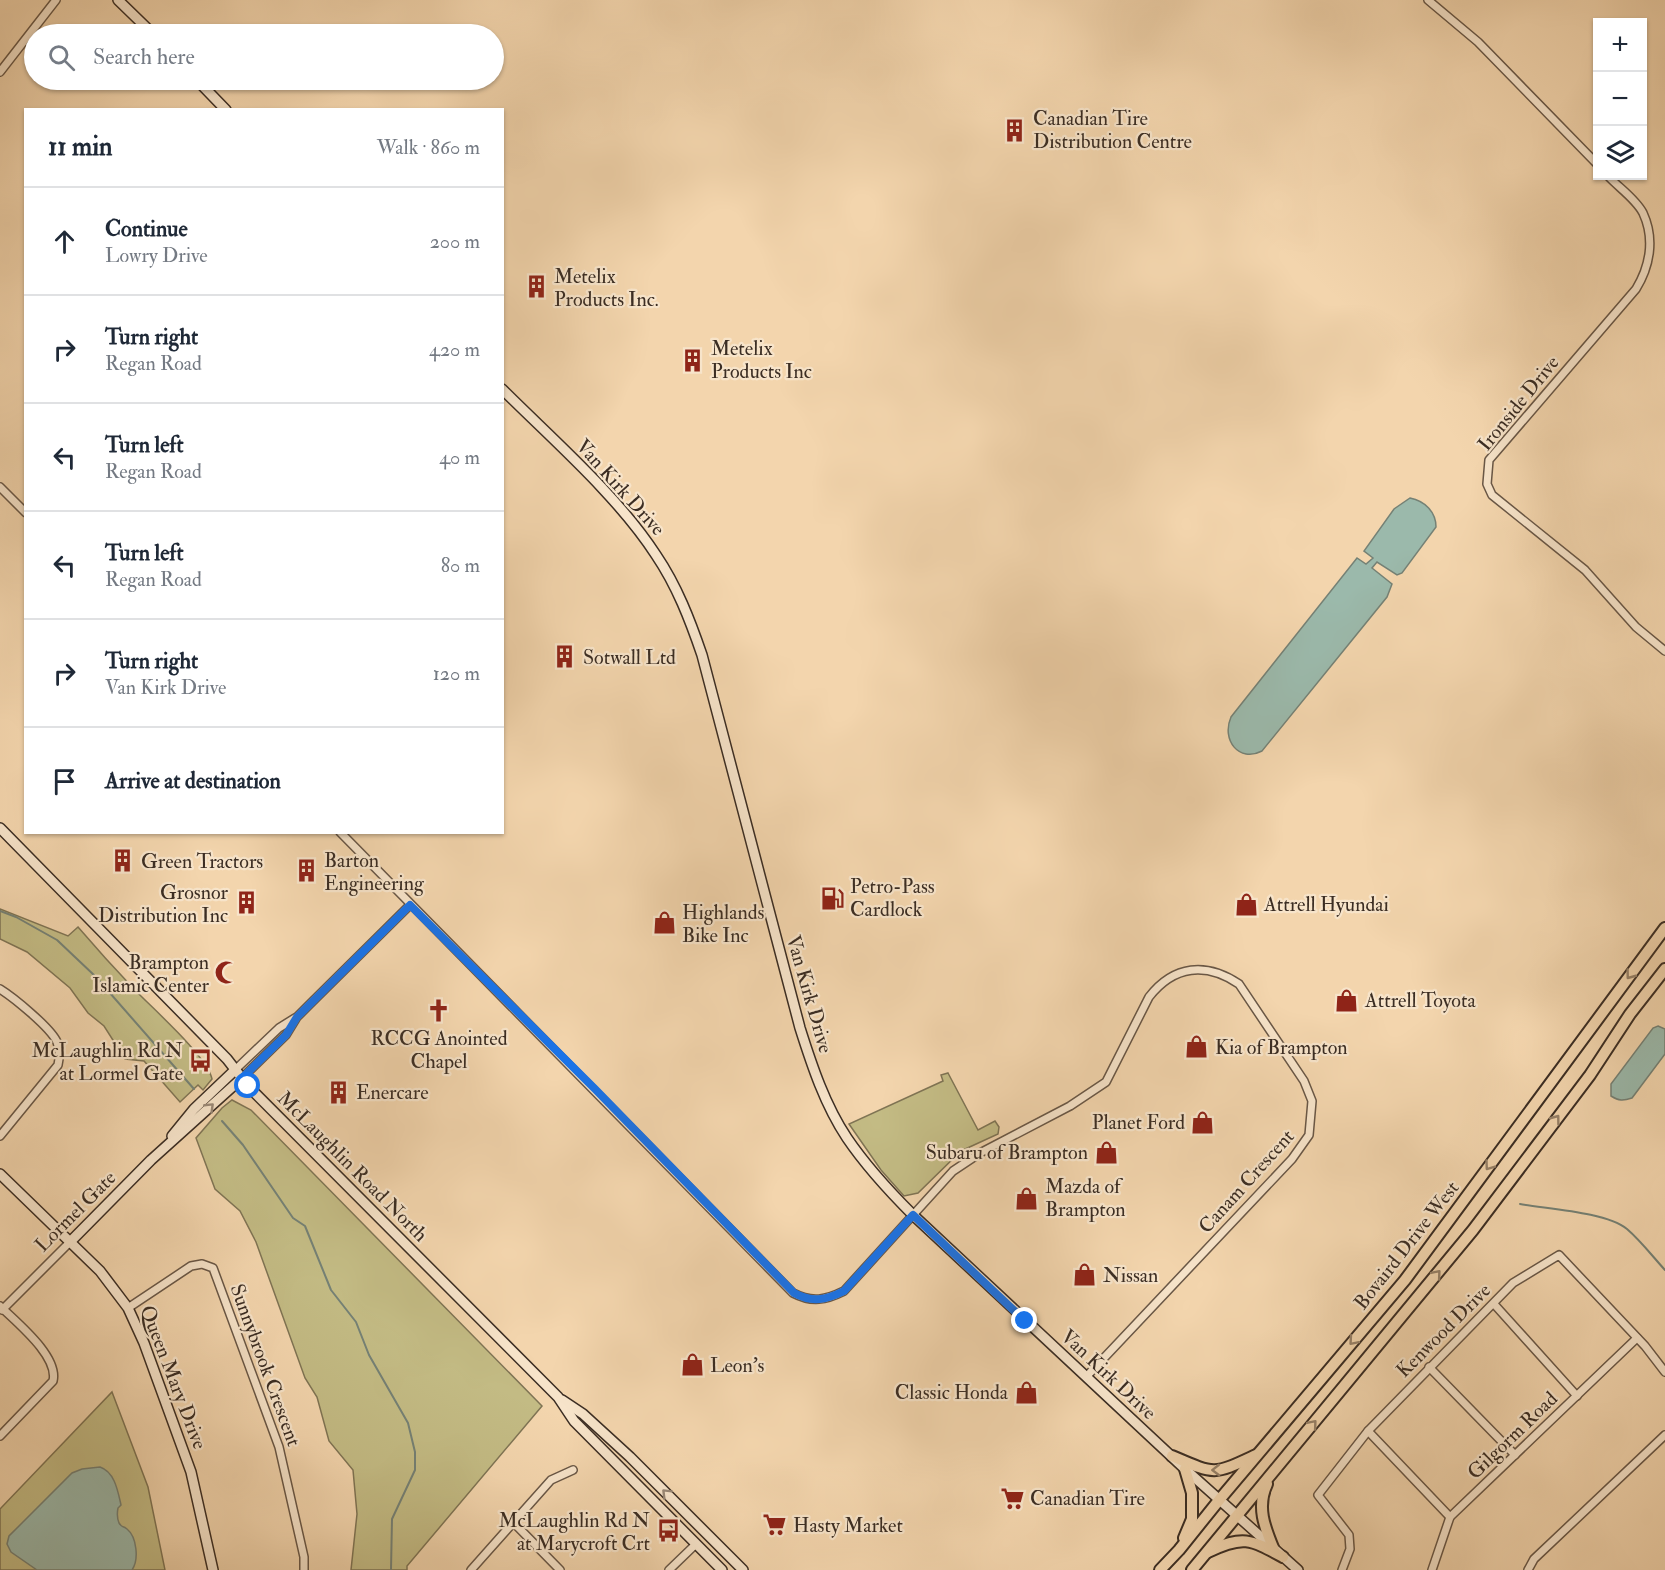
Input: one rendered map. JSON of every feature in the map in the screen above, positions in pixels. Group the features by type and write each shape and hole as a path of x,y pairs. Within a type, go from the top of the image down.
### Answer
{"main road":[{"name":"Bovaird Drive West","path":"1160,1570 1405,1280 1665,928"},
{"name":"Bovaird Drive West","path":"1192,1570 1473,1230 1590,1075 1630,1014 1665,969"},
{"path":"1172,1456 1203,1469 1221,1471 1259,1454"},
{"path":"1179,1550 1192,1519 1192,1493 1185,1469"},
{"path":"1275,1469 1262,1496 1264,1524 1279,1553"},
{"path":"1203,1555 1228,1543 1246,1540 1256,1542 1279,1553"}],"street":[{"path":"37,24 56,0"},
{"path":"118,0 143,24"},
{"path":"1428,0 1478,42 1593,160"},
{"path":"0,72 24,41"},
{"path":"207,90 224,108"},
{"name":"Ironside Drive","path":"1612,180 1642,213 1650,246 1644,276 1636,289 1489,460 1487,484 1492,495 1585,570 1636,627 1665,651"},
{"name":"Van Kirk Drive","path":"504,391 634,524 657,556 679,596 702,655 797,1018 812,1067 846,1136 879,1180 913,1215 1185,1469 1298,1570"},
{"path":"0,487 24,511"},
{"name":"McLaughlin Road North","path":"0,828 558,1397 574,1421 722,1570"},
{"name":"Canam Crescent","path":"342,834 794,1293 815,1300 830,1298 844,1291 953,1171 980,1153 1070,1106 1106,1082 1149,997 1158,986 1176,974 1200,969 1226,975 1239,984 1304,1080 1312,1101 1310,1135 1292,1159 1086,1377"},
{"path":"239,1074 286,1035 297,1017 410,905"},
{"path":"0,1136 58,1065 60,1055 56,1039 33,1016 1,992"},
{"name":"Lormel Gate","path":"1,1309 239,1074"},
{"name":"Queen Mary Drive","path":"0,1174 105,1277 128,1308 144,1343 191,1472 213,1570"},
{"name":"Kenwood Drive","path":"1342,1570 1350,1549 1349,1535 1318,1495 1368,1431 1513,1283 1559,1256 1665,1372"},
{"name":"Sunnybrook Crescent","path":"128,1308 191,1266 202,1264 213,1268 281,1453 304,1557 304,1570"},
{"path":"1494,1304 1577,1396"},
{"path":"0,1436 53,1381 54,1372 49,1360 34,1340 1,1309"},
{"name":"Gilgorm Road","path":"1432,1570 1450,1517 1636,1338"},
{"path":"1429,1367 1515,1455"},
{"name":"McLaughlin Road North","path":"558,1397 583,1414 630,1457 743,1570"},
{"path":"1368,1431 1450,1517"},
{"path":"1528,1570 1534,1559 1665,1435"},
{"path":"471,1570 551,1480 573,1470"},
{"path":"513,1522 560,1570"},
{"path":"669,1570 696,1544"}],"shaded area":[{"path":"1410,498 1429,508 1436,527 1402,573 1397,575 1377,562 1372,568 1392,584 1387,597 1262,751 1254,754 1239,752 1230,741 1228,734 1231,717 1357,558 1366,564 1373,558 1364,551 1394,509"},
{"path":"0,909 68,936 78,927 201,1058 212,1079 203,1090 198,1085 180,1102 144,1061 125,1059 104,1026 88,1013 70,988 27,952 0,939"},
{"path":"1658,1026 1665,1029 1665,1054 1632,1098 1621,1100 1611,1096 1611,1084 1653,1028"},
{"path":"948,1073 978,1130 995,1121 999,1127 998,1134 961,1151 918,1193 904,1196 881,1170 849,1124 943,1081 941,1075"},
{"path":"232,1100 251,1110 542,1406 407,1566 407,1570 351,1570 357,1514 353,1470 329,1441 317,1397 305,1378 256,1242 240,1211 215,1189 196,1138"},
{"path":"112,1392 148,1487 165,1570 0,1570 0,1509"},
{"path":"100,1467 109,1473 115,1483 121,1505 118,1508 118,1521 127,1529 135,1543 136,1561 132,1570 37,1570 11,1552 7,1544 9,1536 72,1473 82,1469"}],"waterway":[{"path":"0,911 16,917 57,940 95,976 194,1089"},
{"path":"222,1121 243,1145 293,1218 305,1226 331,1290 356,1322 369,1355 408,1423 415,1452 415,1470 392,1519 391,1570"},
{"path":"1520,1204 1576,1212 1618,1223 1627,1229 1665,1270"}],"place":[{"name":"Canadian Tire Distribution Centre","path":"1015,130"},
{"name":"Metelix Products Inc.","path":"536,287"},
{"name":"Metelix Products Inc","path":"693,360"},
{"name":"Sotwall Ltd","path":"565,657"},
{"name":"Green Tractors","path":"123,861"},
{"name":"Barton Engineering","path":"306,871"},
{"name":"Petro-Pass Cardlock","path":"832,898"},
{"name":"Grosnor Distribution Inc","path":"246,903"},
{"name":"Attrell Hyundai","path":"1246,904"},
{"name":"Highlands Bike Inc","path":"664,923"},
{"name":"Brampton Islamic Center","path":"227,973"},
{"name":"Attrell Toyota","path":"1347,1000"},
{"name":"RCCG Anointed Chapel","path":"439,1011"},
{"name":"Kia of Brampton","path":"1197,1047"},
{"name":"McLaughlin Rd N at Lormel Gate","path":"201,1061"},
{"name":"Enercare","path":"338,1092"},
{"name":"Planet Ford","path":"1203,1122"},
{"name":"Subaru of Brampton","path":"1106,1152"},
{"name":"Mazda of Brampton","path":"1027,1198"},
{"name":"Nissan","path":"1085,1275"},
{"name":"Leon's","path":"692,1365"},
{"name":"Classic Honda","path":"1026,1392"},
{"name":"Canadian Tire","path":"1012,1498"},
{"name":"Hasty Market","path":"775,1525"},
{"name":"McLaughlin Rd N at Marycroft Crt","path":"668,1531"}],"route":[{"path":"248,1086 242,1078 286,1035 297,1017 410,905 514,1007 794,1293 815,1300 830,1298 844,1291 913,1215 1025,1321"}]}
